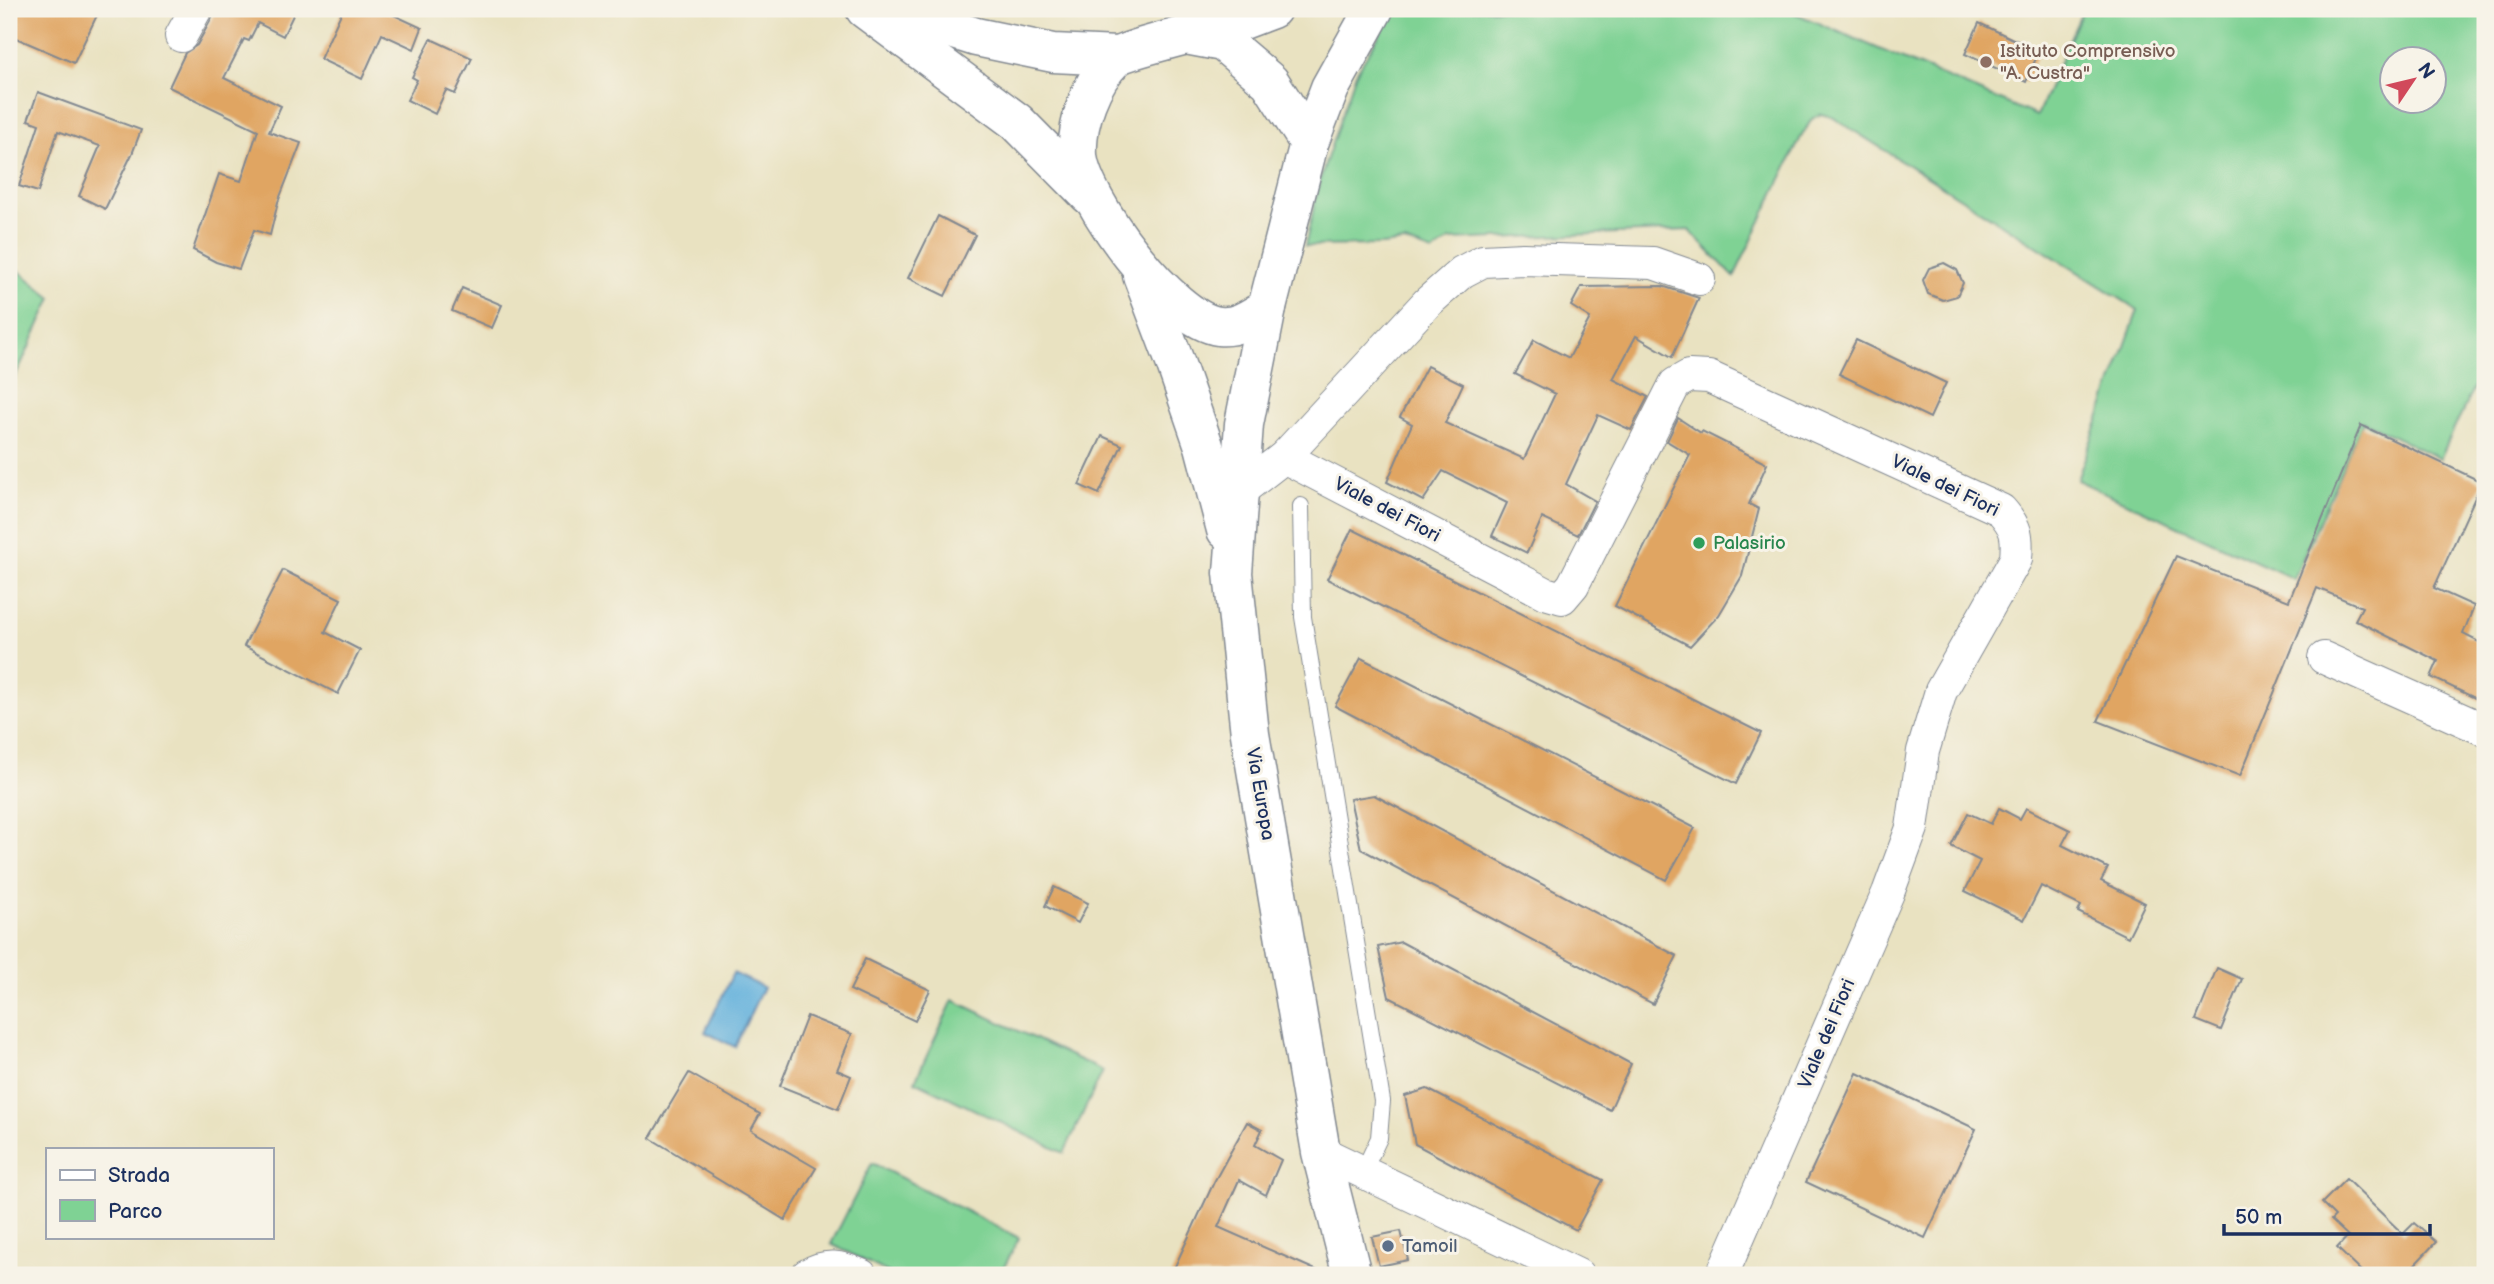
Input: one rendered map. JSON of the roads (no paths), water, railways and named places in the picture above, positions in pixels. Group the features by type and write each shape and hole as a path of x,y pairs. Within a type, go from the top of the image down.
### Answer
{"street":[{"path":"865,9 1017,122 1093,199 1138,264 1173,299 1199,319 1217,326 1236,326 1267,307"},
{"path":"889,9 976,37 1053,54 1117,57 1272,9"},
{"path":"1309,143 1330,88 1374,9"},
{"path":"1186,35 1223,42 1270,82 1309,143"},
{"path":"1093,199 1078,157 1081,116 1097,83 1117,57"},
{"name":"Via Europa","path":"1309,143 1267,307 1244,424 1233,559 1250,734 1321,1152 1352,1275"},
{"path":"1239,492 1284,457 1427,303 1462,272 1483,261 1522,259 1653,263 1699,279"},
{"path":"1138,264 1203,446 1233,559"},
{"name":"Viale dei Fiori","path":"1284,457 1545,593 1562,597 1573,585 1675,384 1689,376 1709,377 2001,510 2014,523 2018,544 2016,559 1941,691 1923,751 1912,828 1888,893 1722,1275"},
{"path":"2324,658 2485,730"},
{"path":"1321,1152 1578,1275"},
{"path":"807,1275 819,1267 842,1267 861,1275"}],"lane":[{"path":"1301,506 1303,617 1381,1101 1379,1139 1363,1172"}],"water":[{"path":"733,973 763,987 735,1047 705,1032"}],"place":[{"name":"Istituto Comprensivo \"A. Custra\"","path":"1986,62"},
{"name":"Palasirio","path":"1699,543"},
{"name":"Tamoil","path":"1388,1246"}]}
